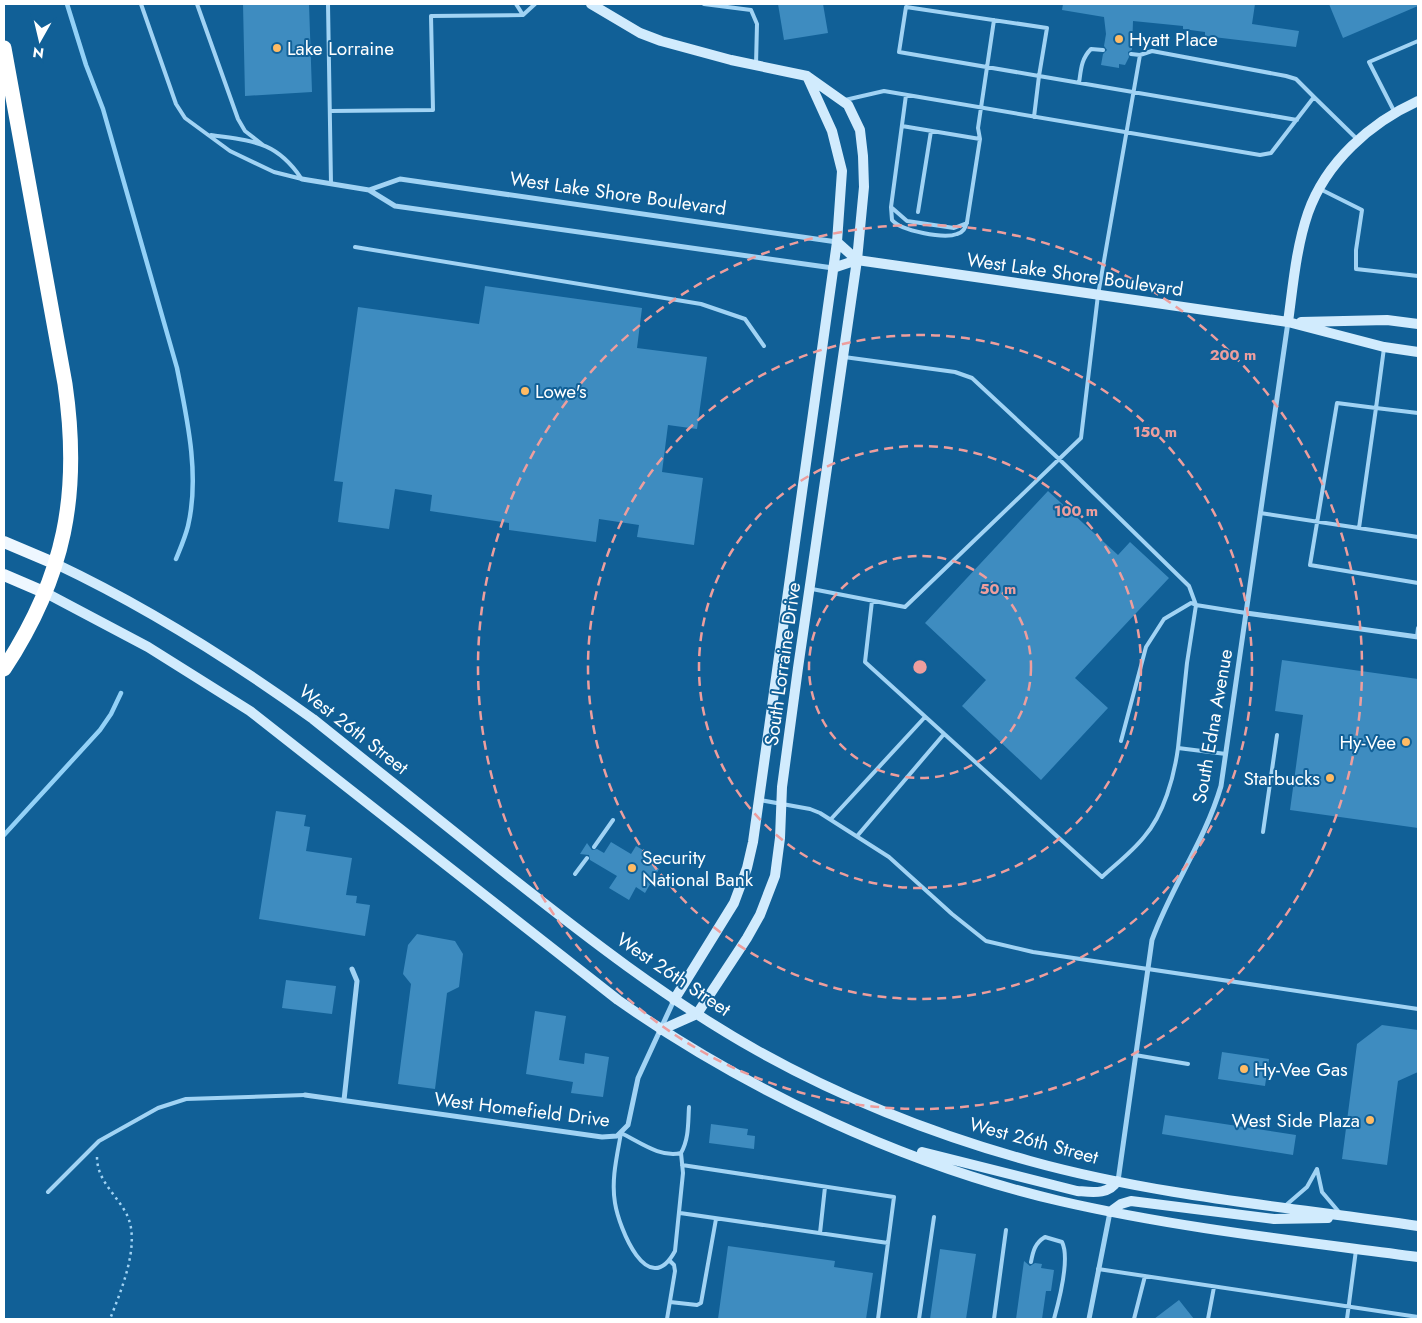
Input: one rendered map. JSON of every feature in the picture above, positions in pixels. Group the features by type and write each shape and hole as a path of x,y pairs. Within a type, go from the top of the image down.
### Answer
{"highway":[{"path":"4,48 70,414 72,444 71,486 66,522 56,564 34,619 4,669"}],"main road":[{"path":"591,4 640,33 756,65 807,76 842,101"},
{"name":"South Lorraine Drive","path":"674,1000 725,919 741,887 753,842 837,242 842,172 832,131 807,76"},
{"name":"South Lorraine Drive","path":"661,1030 696,1014 734,961 768,896 778,858 782,787 857,260 864,187 860,130 848,105 842,101"},
{"path":"1288,322 1299,249 1308,212 1320,189 1338,161 1359,141 1395,113 1418,101"},
{"path":"837,242 857,260"},
{"name":"West Lake Shore Boulevard","path":"833,268 857,260 1098,294 1288,322 1384,347 1418,352"},
{"name":"West Lake Shore Boulevard","path":"1288,322 1387,320 1418,324"},
{"name":"West 26th Street","path":"4,542 56,564 151,613 272,689 313,719 596,945 674,1000 783,1064 879,1109 933,1130 1029,1161 1118,1181 1418,1226"},
{"path":"4,576 46,593 148,647 250,711 325,768 563,958 661,1030 760,1086 914,1155 1009,1187 1110,1212 1206,1228 1418,1257"},
{"path":"882,1142 1077,1191 1094,1193 1108,1190 1118,1181"},
{"path":"1110,1212 1131,1200 1274,1219 1357,1217"}],"street":[{"name":"West Lake Shore Boulevard","path":"302,179 369,190 395,206 833,268"},
{"name":"West Lake Shore Boulevard","path":"369,190 400,179 837,242"},
{"name":"South Edna Avenue","path":"1118,1181 1152,940 1160,918 1203,835 1215,806 1226,754 1288,322"},
{"path":"1246,613 1418,637"},
{"path":"344,1100 357,980 352,969"},
{"name":"West Homefield Drive","path":"305,1095 602,1137 621,1133 631,1119 638,1078 674,1000"},
{"path":"1089,1319 1110,1212"}],"lane":[{"path":"141,4 176,104 185,118 211,135 230,151 253,163 274,172 302,179"},
{"path":"197,4 238,119 246,131 263,145"},
{"path":"328,4 331,184"},
{"path":"516,4 524,15"},
{"path":"330,111 433,110 431,16 524,15 536,4"},
{"path":"704,4 751,10 757,24 756,65"},
{"path":"1034,117 1039,76 1046,28 906,8 899,52 987,68 1039,76 1297,120"},
{"path":"906,95 891,207 892,220 904,229 950,236 964,230 967,222 980,139 978,128 994,20"},
{"path":"1395,113 1369,62 1418,41"},
{"path":"1079,83 1082,60 1086,54 1091,49 1103,50"},
{"path":"1131,54 1140,55 1152,51 1296,79 1359,141"},
{"path":"809,589 905,607 1081,438 1098,294 1140,55"},
{"path":"842,101 884,91 1260,155 1271,152 1314,97"},
{"path":"902,126 980,139"},
{"path":"918,212 931,131"},
{"path":"211,135 246,140 281,153 302,179"},
{"path":"1320,189 1362,210 1356,250 1356,269 1418,276"},
{"path":"891,207 907,221 954,228 967,222"},
{"path":"355,247 701,304 745,319 764,346"},
{"path":"1359,528 1384,347"},
{"path":"842,356 955,372 972,378 1060,458 1189,586 1196,605 1187,663 1175,770 1158,816 1145,837 1102,878 865,662 872,601"},
{"path":"1418,413 1337,403 1310,566 1418,583"},
{"path":"1260,513 1418,537"},
{"path":"1121,741 1146,647 1164,619 1191,603 1246,613"},
{"path":"1418,628 1418,637"},
{"path":"830,819 926,717"},
{"path":"858,835 944,734"},
{"path":"1263,832 1277,735"},
{"path":"1178,748 1226,754"},
{"path":"758,800 810,809 858,835 889,857 952,914 986,941 1033,952 1418,1009"},
{"path":"594,848 613,820"},
{"path":"575,874 587,858"},
{"path":"1135,1055 1188,1064"},
{"path":"48,1192 99,1141 158,1108 186,1099 305,1095"},
{"path":"681,1153 661,1153 621,1133 614,1171 615,1202 623,1234 634,1254 642,1263 652,1267 662,1266 670,1260 675,1251 680,1213 681,1153 688,1130 689,1107"},
{"path":"682,1165 894,1197 878,1319"},
{"path":"1284,1207 1307,1187 1317,1169 1322,1192 1343,1215"},
{"path":"820,1233 825,1187"},
{"path":"680,1213 888,1242"},
{"path":"919,1319 934,1218"},
{"path":"670,1302 698,1305 701,1303 716,1219"},
{"path":"994,1319 1006,1230"},
{"path":"1031,1262 1033,1251 1038,1241 1045,1237 1062,1242 1065,1249 1064,1265 1054,1319"},
{"path":"1347,1319 1356,1249"},
{"path":"667,1319 675,1271 674,1265 670,1260"},
{"path":"1098,1269 1418,1317"},
{"path":"1134,1319 1145,1276"},
{"path":"1208,1319 1214,1287"}],"path":[{"path":"99,1141 97,1159 99,1169 111,1193 127,1215 132,1235 126,1278 110,1319"}],"building":[{"name":"Lake Lorraine","path":"243,4 309,4 312,92 245,96"},
{"path":"778,4 823,4 828,33 784,40"},
{"name":"Hyatt Place","path":"1063,4 1255,4 1252,24 1299,31 1296,47 1205,36 1205,32 1183,29 1183,26 1133,21 1132,50 1128,52 1129,57 1125,65 1119,64 1119,68 1101,65 1103,54 1107,50 1104,46 1106,34 1104,17 1062,10"},
{"path":"1329,4 1418,4 1418,6 1343,38"},
{"name":"Lowe's","path":"485,286 642,308 637,348 707,357 697,429 668,425 662,472 703,478 694,545 637,537 639,525 599,519 596,542 509,530 509,523 430,511 432,495 395,489 389,529 338,522 343,482 334,481 358,307 479,324"},
{"path":"1048,491 1118,555 1130,542 1169,578 1075,678 1108,708 1041,780 962,706 986,680 925,623"},
{"path":"1282,660 1418,679 1418,828 1290,810 1303,715 1275,711"},
{"path":"276,811 306,815 304,826 310,827 306,851 352,858 346,895 357,896 356,903 370,905 365,936 259,919"},
{"path":"611,842 631,854 636,846 655,857 651,864 659,869 645,893 636,887 629,900 609,888 617,876 590,860 589,855 580,854 587,843 592,850 597,849 604,853"},
{"path":"417,934 455,941 463,954 459,987 447,993 435,1089 398,1084 411,984 403,974 408,945"},
{"path":"286,980 336,986 332,1014 282,1008"},
{"path":"535,1011 566,1016 559,1060 584,1064 585,1053 609,1057 603,1097 571,1093 573,1082 526,1074"},
{"name":"West Side Plaza","path":"1382,1025 1418,1030 1418,1072 1398,1081 1387,1165 1342,1159 1357,1044"},
{"name":"Hy-Vee Gas","path":"1222,1052 1269,1059 1265,1086 1218,1079"},
{"path":"1165,1115 1296,1135 1293,1155 1162,1134"},
{"path":"711,1124 748,1129 747,1135 755,1136 754,1149 709,1143"},
{"path":"728,1246 835,1261 834,1267 873,1273 866,1319 718,1319"},
{"path":"940,1249 976,1254 966,1319 930,1319"},
{"path":"1024,1261 1030,1266 1035,1263 1042,1264 1041,1268 1054,1270 1051,1291 1046,1291 1042,1319 1016,1319"},
{"path":"1179,1300 1194,1319 1154,1319"}],"waterway":[{"path":"67,4 86,65 103,109 181,387 191,447 193,487 188,526 176,559"},
{"path":"4,835 100,730 111,714 121,693"}],"place":[{"name":"Hyatt Place","path":"1119,39"},
{"name":"Lake Lorraine","path":"277,48"},
{"name":"Lowe's","path":"525,391"},
{"name":"Hy-Vee","path":"1406,742"},
{"name":"Starbucks","path":"1330,778"},
{"name":"Security National Bank","path":"632,868"},
{"name":"Hy-Vee Gas","path":"1244,1069"},
{"name":"West Side Plaza","path":"1370,1120"}]}
